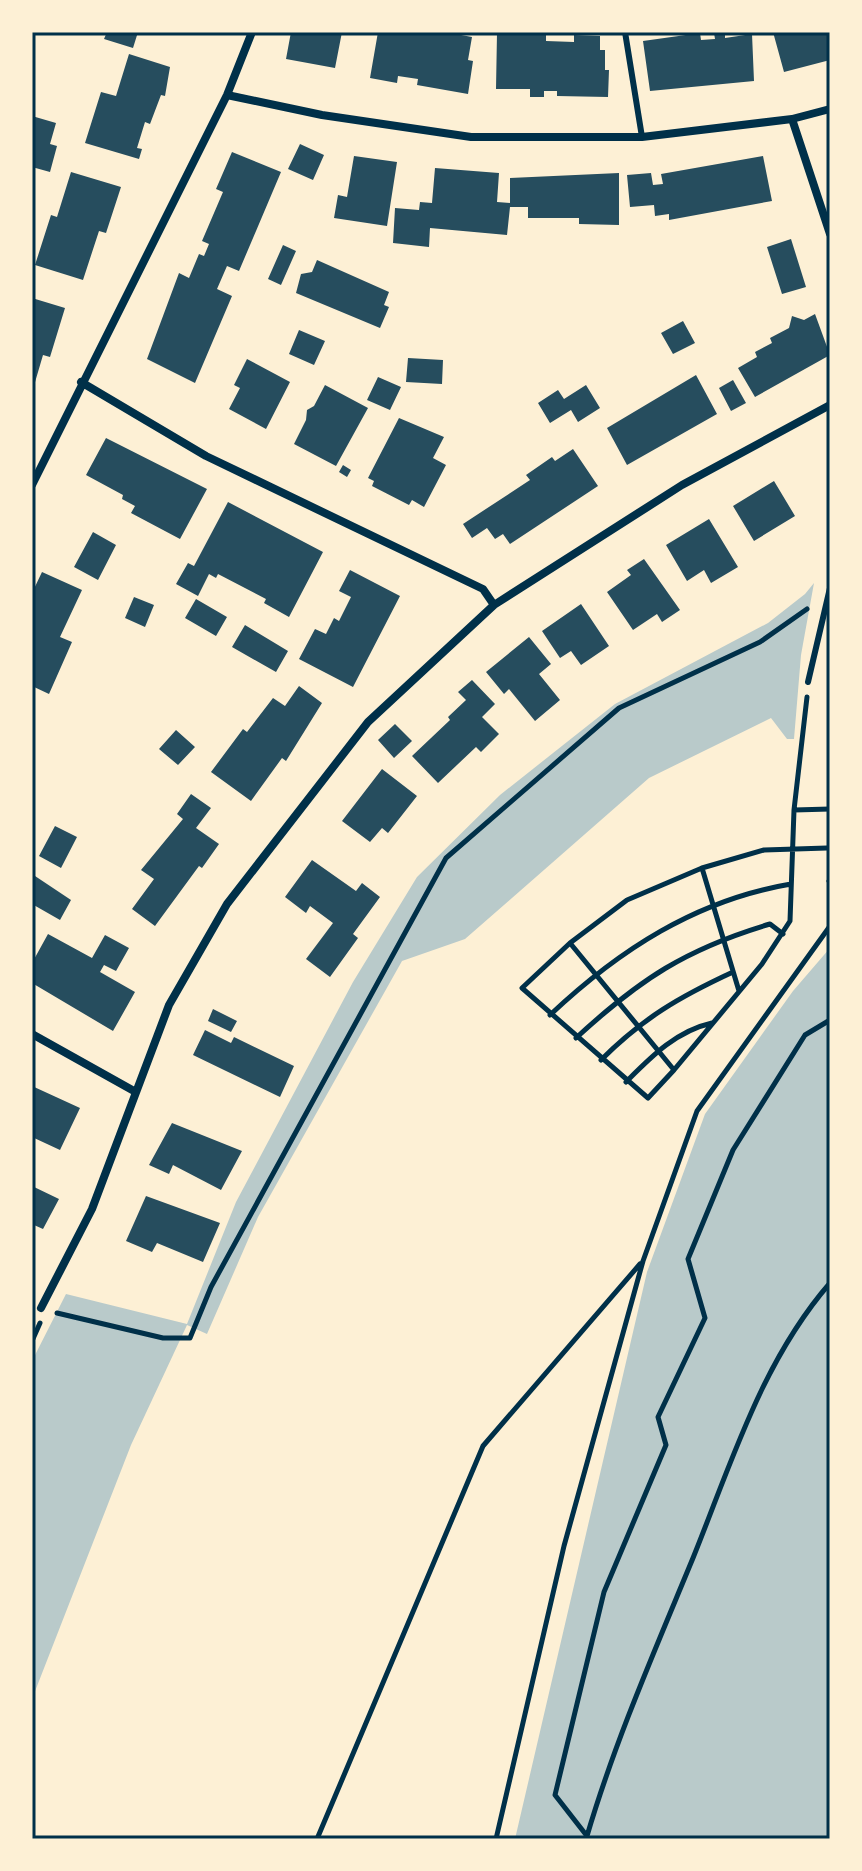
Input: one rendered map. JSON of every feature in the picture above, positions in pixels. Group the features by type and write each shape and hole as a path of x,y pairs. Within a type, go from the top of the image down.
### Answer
{"street":[{"path":"32,485 227,95 252,32"},
{"path":"227,95 322,115 471,137 642,137 792,119 830,109"},
{"path":"792,119 830,234"},
{"path":"81,382 206,456 483,589 494,605"},
{"path":"41,1308 92,1209 169,1005 227,904 368,722 494,605 682,485 830,405"},
{"path":"32,1034 134,1091"}],"lane":[{"path":"625,32 642,137"},
{"path":"808,682 830,588"}],"path":[{"path":"41,1308 163,1338 190,1338 211,1287 446,858 619,708 760,642 826,596"},
{"path":"808,682 794,810 793,848 790,921 739,991 648,1098 626,1082 522,988 570,943 627,900 702,868 764,850 793,848 827,848"},
{"path":"794,810 830,809"},
{"path":"702,868 739,991"},
{"path":"550,1015 595,973 659,930 715,903 756,890 791,884"},
{"path":"576,1038 617,1000 670,962 723,938 770,924 783,934"},
{"path":"496,1839 564,1546 643,1261 697,1111 830,926"},
{"path":"570,943 674,1070"},
{"path":"601,1060 636,1025 679,997 733,972"},
{"path":"587,1837 555,1795 604,1592 666,1445 658,1417 705,1318 688,1259 733,1150 805,1035 830,1020"},
{"path":"626,1082 656,1051 696,1026 713,1022"},
{"path":"317,1839 483,1446 643,1261"},
{"path":"587,1837 607,1768 755,1403 801,1317 830,1283"}],"shaded area":[{"path":"814,583 801,655 794,739 787,739 771,718 649,778 465,939 402,961 258,1217 207,1334 187,1325 131,1445 32,1699 32,1361 66,1294 187,1324 236,1202 353,982 417,877 500,795 615,704 768,623"},
{"path":"830,948 830,1839 515,1839 647,1272 705,1114 793,991"}],"building":[{"path":"107,32 138,32 133,48 104,39"},
{"path":"291,32 342,32 335,68 286,59"},
{"path":"378,32 445,32 472,37 468,60 473,61 468,94 417,85 418,79 398,76 397,83 370,78"},
{"path":"546,32 546,41 574,42 574,35 600,36 600,50 605,50 605,70 609,70 608,97 557,96 557,91 544,91 544,97 530,97 530,89 496,89 497,33"},
{"path":"725,32 725,38 752,34 754,81 650,91 643,41 700,33 701,40 715,39 714,33"},
{"path":"773,32 830,32 830,60 784,72"},
{"path":"129,54 170,67 165,96 161,95 150,124 145,122 137,148 142,149 139,159 85,143 101,92 116,96"},
{"path":"32,116 56,123 50,144 57,146 50,172 32,167"},
{"path":"300,144 324,155 313,180 288,169"},
{"path":"232,152 281,172 239,271 227,266 217,289 232,296 195,383 147,359 179,273 189,278 199,254 204,256 209,244 202,241 223,192 216,189"},
{"path":"354,156 397,162 387,226 334,218 338,195 347,197"},
{"path":"763,156 772,201 669,220 669,214 655,216 654,205 630,207 627,175 651,173 653,185 663,184 661,174"},
{"path":"435,168 499,173 497,202 510,203 510,178 619,173 619,225 579,224 579,218 528,218 528,207 510,207 507,235 430,228 429,247 393,243 395,208 419,210 420,202 432,203"},
{"path":"71,172 121,187 106,233 99,231 83,280 35,265 51,215 57,217"},
{"path":"791,239 806,287 782,294 767,247"},
{"path":"283,245 296,251 281,285 268,279"},
{"path":"317,260 389,292 384,305 389,307 380,328 296,293 301,274 312,272"},
{"path":"32,298 65,308 50,357 43,355 33,389"},
{"path":"815,314 830,355 755,397 738,368 757,357 755,352 772,343 770,338 789,328 792,316 804,320"},
{"path":"683,321 695,343 673,354 661,333"},
{"path":"299,330 325,341 314,365 289,354"},
{"path":"408,358 443,360 442,384 406,382"},
{"path":"247,359 290,382 266,429 229,409 240,388 234,385"},
{"path":"696,375 717,414 627,465 607,428"},
{"path":"378,377 401,387 390,410 367,400"},
{"path":"733,380 746,403 731,411 719,388"},
{"path":"325,385 368,408 336,466 294,444 306,420 307,410 314,406"},
{"path":"586,385 600,408 578,422 571,410 550,423 538,403 558,390 564,399"},
{"path":"399,418 444,437 433,458 446,465 424,507 412,500 409,505 372,486 374,481 368,478"},
{"path":"106,438 207,489 180,539 131,513 135,506 122,499 123,495 86,475"},
{"path":"573,449 598,486 510,544 503,534 495,539 487,528 472,538 463,524 530,480 526,475 552,457 555,461"},
{"path":"343,465 351,470 347,477 339,472"},
{"path":"774,481 795,516 754,541 733,506"},
{"path":"228,502 323,552 289,617 264,603 266,599 218,574 216,578 209,574 198,596 176,584 188,563 194,566"},
{"path":"709,519 738,567 711,583 704,570 687,581 666,545"},
{"path":"93,532 116,545 98,580 74,567"},
{"path":"644,559 680,610 662,622 657,614 633,630 607,592 631,575 627,570"},
{"path":"350,570 400,596 353,687 299,659 315,629 326,634 334,618 339,621 351,597 339,591"},
{"path":"42,572 82,590 60,637 72,642 49,694 32,686 32,593"},
{"path":"134,597 154,605 145,627 125,618"},
{"path":"196,599 227,617 216,636 185,618"},
{"path":"581,604 609,646 581,665 571,651 560,658 542,631"},
{"path":"245,625 288,651 276,672 232,647"},
{"path":"529,637 551,664 539,674 560,700 535,721 509,689 504,694 486,672"},
{"path":"472,680 495,704 482,717 499,734 481,752 476,747 438,783 412,756 466,700 458,692"},
{"path":"299,686 322,703 286,761 282,758 251,801 211,772 243,729 247,732 273,698 285,706"},
{"path":"395,724 412,741 394,758 378,740"},
{"path":"176,730 195,747 178,765 159,749"},
{"path":"382,769 417,796 388,833 382,828 370,842 342,821"},
{"path":"191,794 211,808 196,828 219,844 155,926 132,909 154,879 141,870 183,819 177,814"},
{"path":"55,826 77,837 61,868 39,856"},
{"path":"312,860 356,891 362,883 380,897 353,934 358,938 330,977 306,959 333,923 310,906 306,913 285,897"},
{"path":"32,874 71,900 60,920 32,904"},
{"path":"48,934 92,958 105,935 129,948 116,971 104,965 100,972 135,992 113,1031 32,983 32,963"},
{"path":"213,1009 237,1021 231,1032 208,1021"},
{"path":"205,1030 231,1043 234,1037 294,1066 280,1097 193,1055"},
{"path":"32,1086 80,1108 60,1150 32,1137"},
{"path":"172,1123 242,1151 221,1190 173,1165 169,1174 149,1165"},
{"path":"32,1186 59,1199 43,1229 34,1225 32,1230"},
{"path":"146,1196 220,1223 203,1262 157,1243 152,1252 126,1241"}]}
